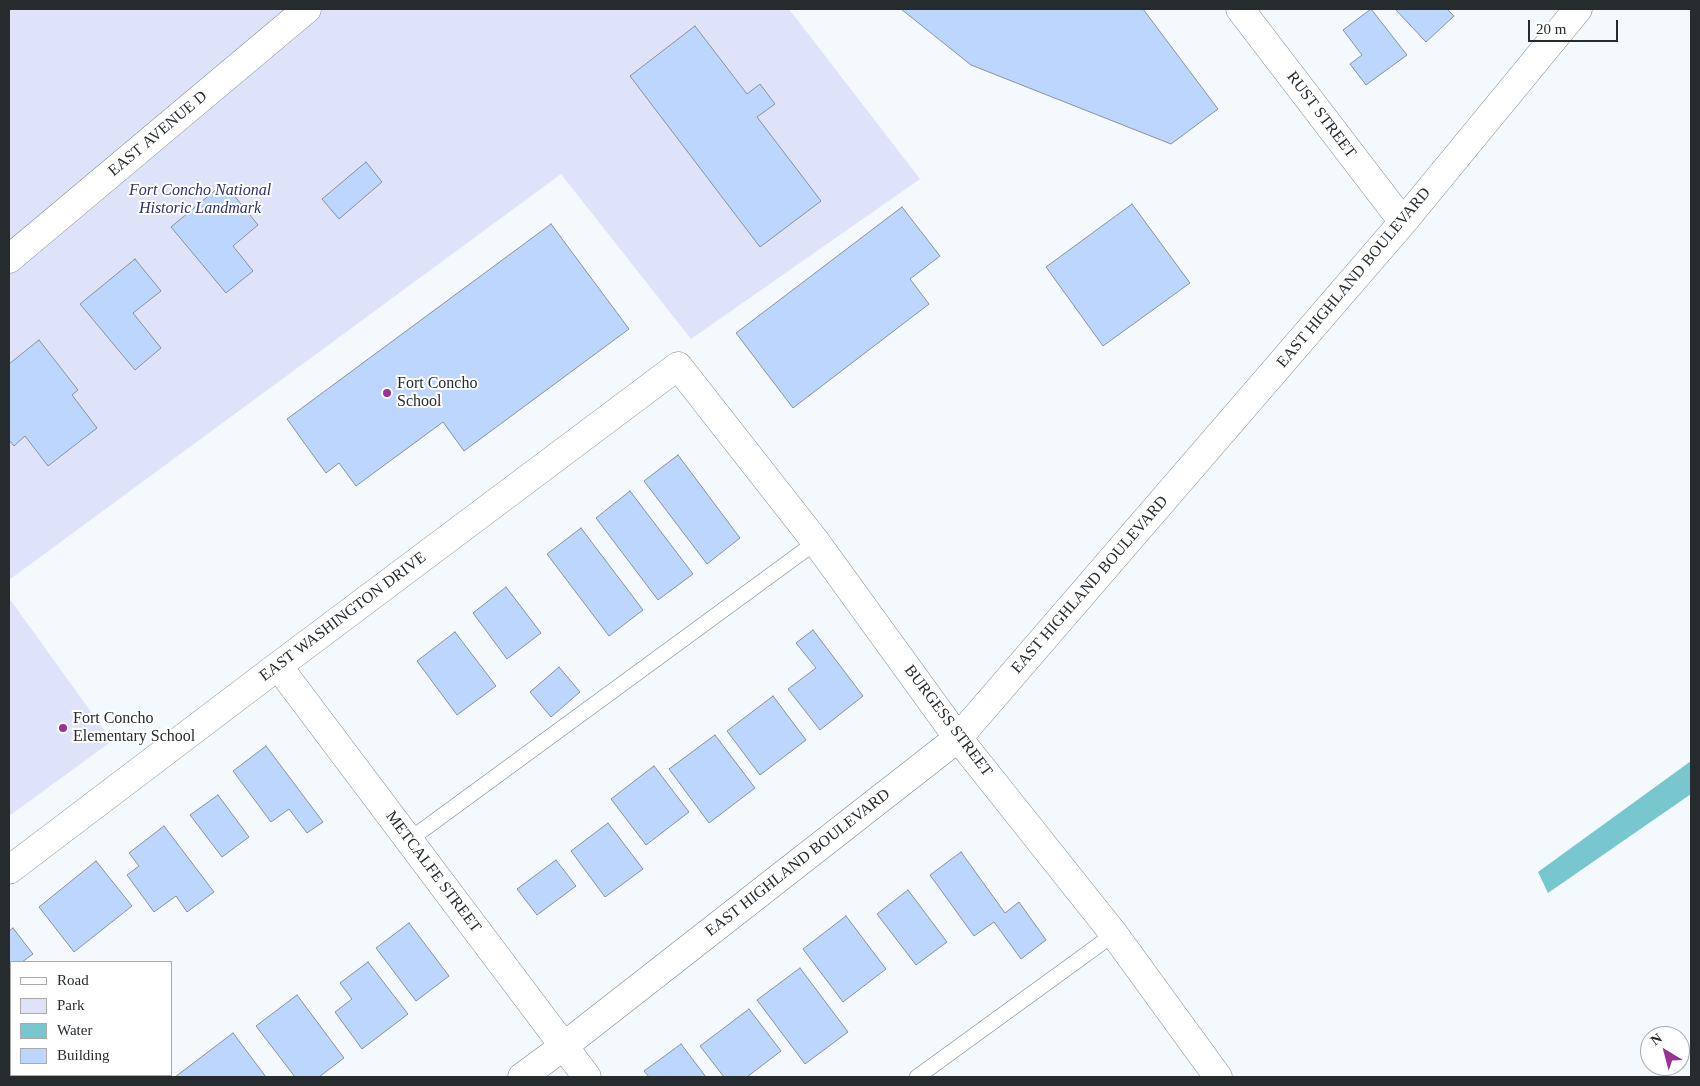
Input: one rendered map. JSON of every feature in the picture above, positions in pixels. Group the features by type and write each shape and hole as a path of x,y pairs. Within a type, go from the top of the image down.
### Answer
{"street":[{"name":"EAST AVENUE D","path":"9,259 307,9"},
{"name":"RUST STREET","path":"1240,9 1403,222"},
{"name":"EAST HIGHLAND BOULEVARD","path":"522,1077 958,738 1403,222 1578,9"},
{"name":"BURGESS STREET","path":"678,366 816,542 958,738 1114,934 1218,1077"},
{"name":"EAST WASHINGTON DRIVE","path":"9,870 678,366"},
{"name":"METCALFE STREET","path":"278,666 587,1077"}],"lane":[{"path":"409,840 816,542"},
{"path":"917,1077 1114,934"}],"green space":[{"name":"Fort Concho National Historic Landmark","path":"9,9 789,9 920,179 691,339 561,174 9,580"},
{"path":"9,598 112,741 9,816"}],"water":[{"path":"1691,761 1691,794 1548,893 1538,872"}],"building":[{"path":"901,9 1143,9 1218,109 1171,144 971,65"},
{"path":"1371,9 1407,55 1366,85 1350,64 1362,55 1343,30"},
{"path":"1395,9 1447,9 1454,16 1426,42"},
{"path":"695,26 747,94 760,84 775,104 757,117 821,201 760,247 630,76"},
{"path":"366,162 382,182 339,219 322,199"},
{"path":"224,183 258,225 233,246 253,271 226,293 171,227"},
{"path":"1132,204 1190,283 1103,346 1046,267"},
{"path":"902,207 940,256 910,279 929,304 793,408 736,333"},
{"path":"551,224 629,329 464,451 443,422 356,486 339,463 326,473 287,419"},
{"path":"135,259 161,291 133,313 161,348 135,370 80,304"},
{"path":"39,340 78,390 72,395 97,428 48,466 25,436 14,446 9,440 9,364"},
{"path":"678,455 740,538 707,564 644,481"},
{"path":"630,491 693,574 658,600 596,518"},
{"path":"581,528 643,610 609,636 547,554"},
{"path":"506,587 541,633 507,659 473,613"},
{"path":"813,630 863,696 820,730 788,689 816,668 796,643"},
{"path":"455,632 496,686 457,715 417,661"},
{"path":"559,667 580,692 551,717 530,692"},
{"path":"773,696 806,740 760,775 727,731"},
{"path":"715,735 755,788 709,823 669,769"},
{"path":"266,746 323,822 307,833 289,809 271,822 233,771"},
{"path":"654,766 689,812 646,845 611,799"},
{"path":"218,795 249,837 222,857 190,815"},
{"path":"608,823 643,869 605,897 571,851"},
{"path":"164,826 214,892 187,912 176,896 154,912 127,875 139,866 129,853"},
{"path":"961,852 1005,913 1019,902 1046,940 1021,959 994,922 974,936 930,875"},
{"path":"556,860 576,886 537,915 517,889"},
{"path":"96,861 132,906 74,952 39,907"},
{"path":"908,890 947,942 916,965 877,914"},
{"path":"846,916 886,969 843,1002 803,949"},
{"path":"409,923 449,976 416,1001 376,948"},
{"path":"13,928 33,954 23,961 10,961 9,972 9,931"},
{"path":"368,962 408,1014 362,1049 335,1012 352,999 340,983"},
{"path":"800,968 848,1032 805,1064 757,1000"},
{"path":"297,995 344,1058 319,1077 295,1077 256,1026"},
{"path":"749,1009 781,1051 747,1077 724,1077 700,1046"},
{"path":"233,1033 266,1077 175,1077"},
{"path":"681,1044 706,1077 649,1077 644,1071"}],"place":[{"name":"Fort Concho School","path":"387,393"},
{"name":"Fort Concho Elementary School","path":"63,728"}]}
